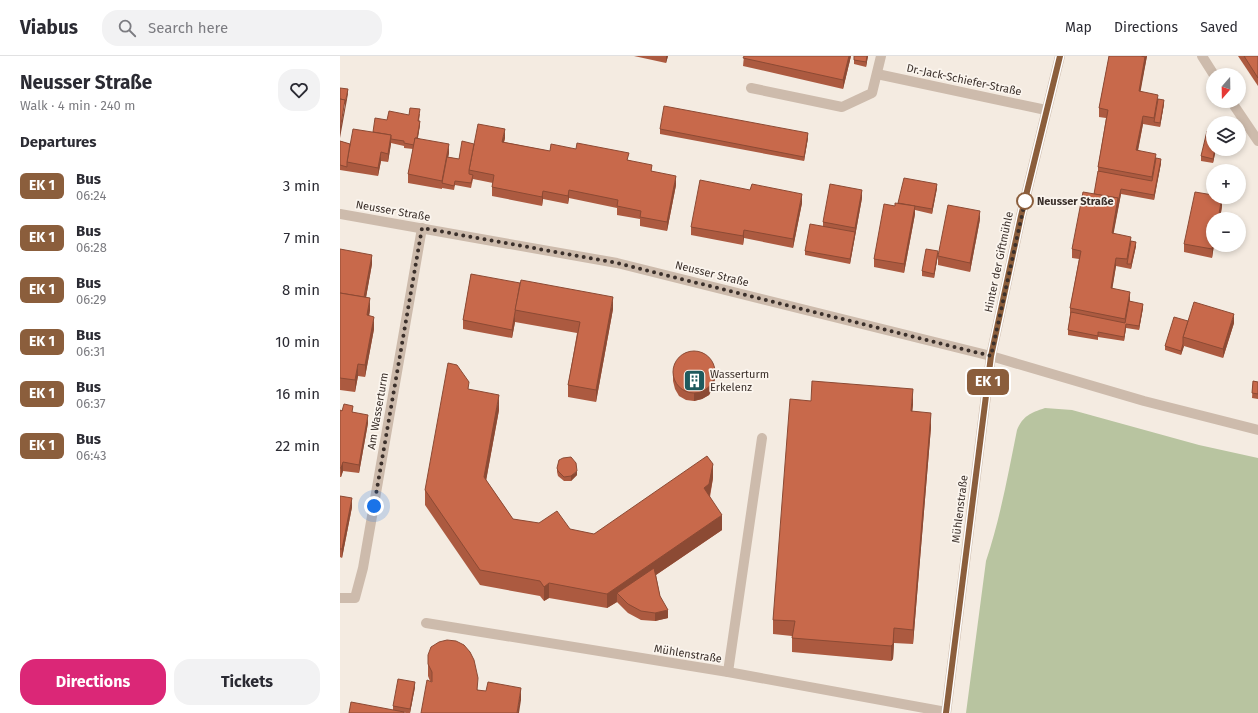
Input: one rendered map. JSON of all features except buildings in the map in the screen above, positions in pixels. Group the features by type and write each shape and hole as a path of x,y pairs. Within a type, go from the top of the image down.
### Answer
{"street":[{"path":"751,88 842,107 872,93 881,56"},
{"name":"Hinter der Giftmühle","path":"991,356 1021,216 1060,56"},
{"path":"1202,56 1210,68"},
{"name":"Dr.-Jack-Schiefer-Straße","path":"877,74 1046,110"},
{"path":"1236,108 1258,141"},
{"name":"Neusser Straße","path":"340,214 617,263 991,356 1144,401 1258,430"},
{"name":"Am Wasserturm","path":"340,598 355,598 364,560 422,228"},
{"name":"Mühlenstraße","path":"426,623 728,672 946,713 991,356"},
{"path":"728,672 762,438"}],"green space":[{"path":"1045,408 1072,410 1199,445 1258,458 1258,713 966,713 986,561 1000,513 1017,430 1025,418"}],"bus line":[{"path":"946,713 991,356 1021,216 1060,56"}],"place":[{"name":"Neusser Straße","path":"1025,201"},
{"name":"Wasserturm Erkelenz","path":"694,380"}],"route":[{"path":"374,506 422,228 617,263 991,356 1025,201"}]}
